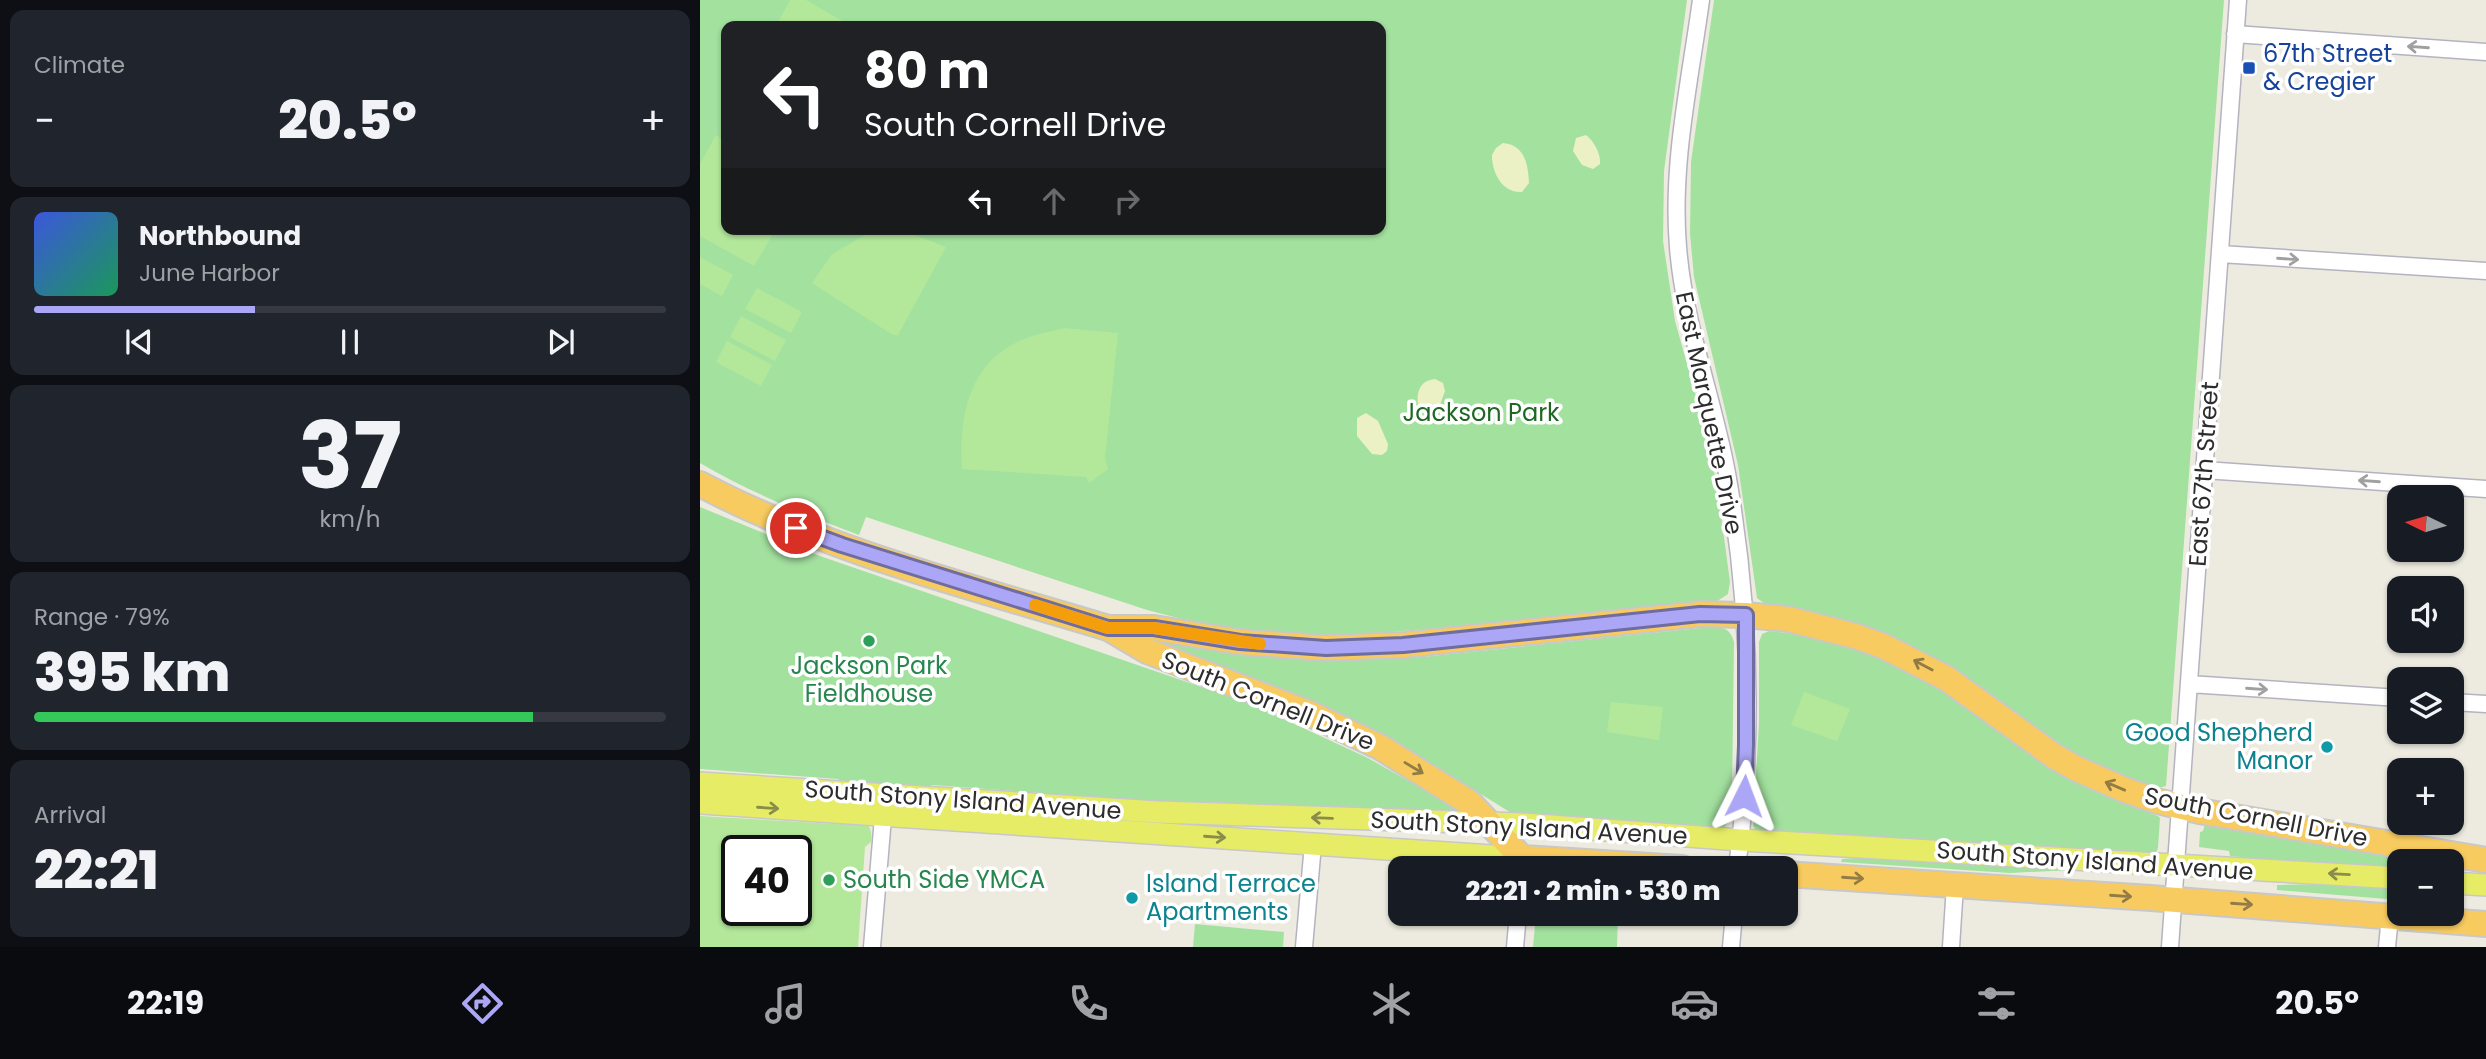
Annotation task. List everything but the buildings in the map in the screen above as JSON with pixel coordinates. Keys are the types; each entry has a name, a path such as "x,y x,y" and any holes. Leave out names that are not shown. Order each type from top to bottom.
{"highway":[{"name":"South Cornell Drive","path":"700,484 749,510 842,545 1108,628 1147,651 1311,714 1380,747 1470,803 1515,856"},
{"name":"South Cornell Drive","path":"1108,628 1154,628 1240,642 1326,648 1403,645 1700,614 1788,619 1856,636 1883,646 1946,678 2074,768 2125,790 2180,806 2486,860"},
{"name":"South Stony Island Avenue","path":"1798,875 2387,916"},
{"name":"South Stony Island Avenue","path":"2464,922 2486,924"}],"main road":[{"name":"South Stony Island Avenue","path":"700,783 884,805 1444,856"},
{"name":"South Stony Island Avenue","path":"700,803 884,805 1523,824 1741,840 2387,877"},
{"path":"2464,884 2486,885"}],"street":[{"name":"East Marquette Drive","path":"1701,0 1675,211 1688,316 1727,474 1746,615 1746,745 1739,856"},
{"name":"East 67th Street","path":"2170,947 2238,0"},
{"path":"2235,34 2486,52"},
{"path":"2220,254 2486,271"},
{"path":"2204,470 2486,489"},
{"path":"2189,684 2387,697"},
{"path":"2464,703 2486,704"},
{"path":"872,947 884,805"},
{"path":"1521,856 1523,824"},
{"path":"1304,947 1312,844"},
{"path":"1951,947 1955,885"},
{"path":"1515,947 1517,926"},
{"path":"1731,947 1733,926"},
{"path":"2387,947 2389,926"}],"green space":[{"name":"Jackson Park","path":"700,0 1687,0 1664,171 1663,241 1675,321 1701,414 1717,485 1730,582 1728,594 1716,602 1359,635 1249,630 1147,610 866,517 859,535 798,511 700,463"},
{"path":"790,0 806,0 842,21 779,21"},
{"path":"1714,0 2224,0 2166,786 2139,784 2075,754 1968,678 1920,650 1845,622 1765,604 1757,598 1738,465 1694,277 1690,234 1691,162"},
{"path":"716,135 721,138 721,235 772,235 754,266 700,236 700,164"},
{"path":"865,235 915,235 946,247 898,335 893,335 812,283 832,254"},
{"path":"700,257 733,275 722,296 700,284"},
{"path":"757,288 802,312 791,333 745,309"},
{"path":"741,316 786,340 775,361 730,337"},
{"path":"1064,328 1118,333 1105,458 1108,469 1089,483 1086,477 962,469 965,413 977,380 987,365 1017,342"},
{"path":"727,341 772,365 761,386 716,362"},
{"path":"700,507 817,555 1251,704 1368,758 1460,810 1054,800 1042,793 932,785 925,791 844,785 838,779 700,769"},
{"path":"1710,627 1725,629 1734,642 1732,795 1730,820 1723,829 1513,814 1387,740 1151,641 1152,638 1224,652 1287,659 1336,661 1412,658"},
{"path":"1769,631 1817,639 1865,652 1931,684 2065,777 2158,816 2158,848 2155,855 1757,831 1753,826 1759,723 1759,642 1762,634"},
{"path":"1804,692 1850,709 1837,741 1791,725"},
{"path":"1611,702 1663,707 1659,740 1607,732"},
{"name":"South Side YMCA","path":"700,816 835,824 841,820 868,825 871,842 865,847 858,947 700,947"},
{"path":"2205,824 2387,855 2387,870 2230,856 2229,851 2199,847 2200,832"},
{"path":"1897,856 2073,867 2072,870 2010,873 1841,862 1842,859"},
{"path":"2347,884 2387,887 2387,899 2277,890 2277,885"},
{"path":"1195,924 1284,932 1283,947 1193,947"},
{"path":"1535,926 1618,926 1617,947 1533,947"}],"sand":[{"path":"1586,135 1599,156 1600,164 1593,169 1582,165 1573,151 1576,138"},
{"path":"1503,143 1516,147 1524,157 1529,183 1522,192 1509,189 1496,175 1492,155"},
{"path":"1435,379 1443,383 1445,391 1437,413 1427,415 1418,405 1418,395 1423,384"},
{"path":"1366,413 1378,421 1388,444 1387,451 1382,455 1372,454 1357,436 1357,418"}],"slow traffic":[{"path":"1035,605 1108,628 1154,628 1260,644"}],"place":[{"name":"67th Street & Cregier","path":"2249,68"},
{"name":"Jackson Park Fieldhouse","path":"869,641"},
{"name":"Good Shepherd Manor","path":"2327,747"},
{"name":"South Side YMCA","path":"829,880"},
{"name":"Island Terrace Apartments","path":"1132,898"}],"route":[{"path":"796,528 842,545 1108,628 1154,628 1268,645 1326,648 1403,645 1700,614 1746,615 1744,796"}]}
